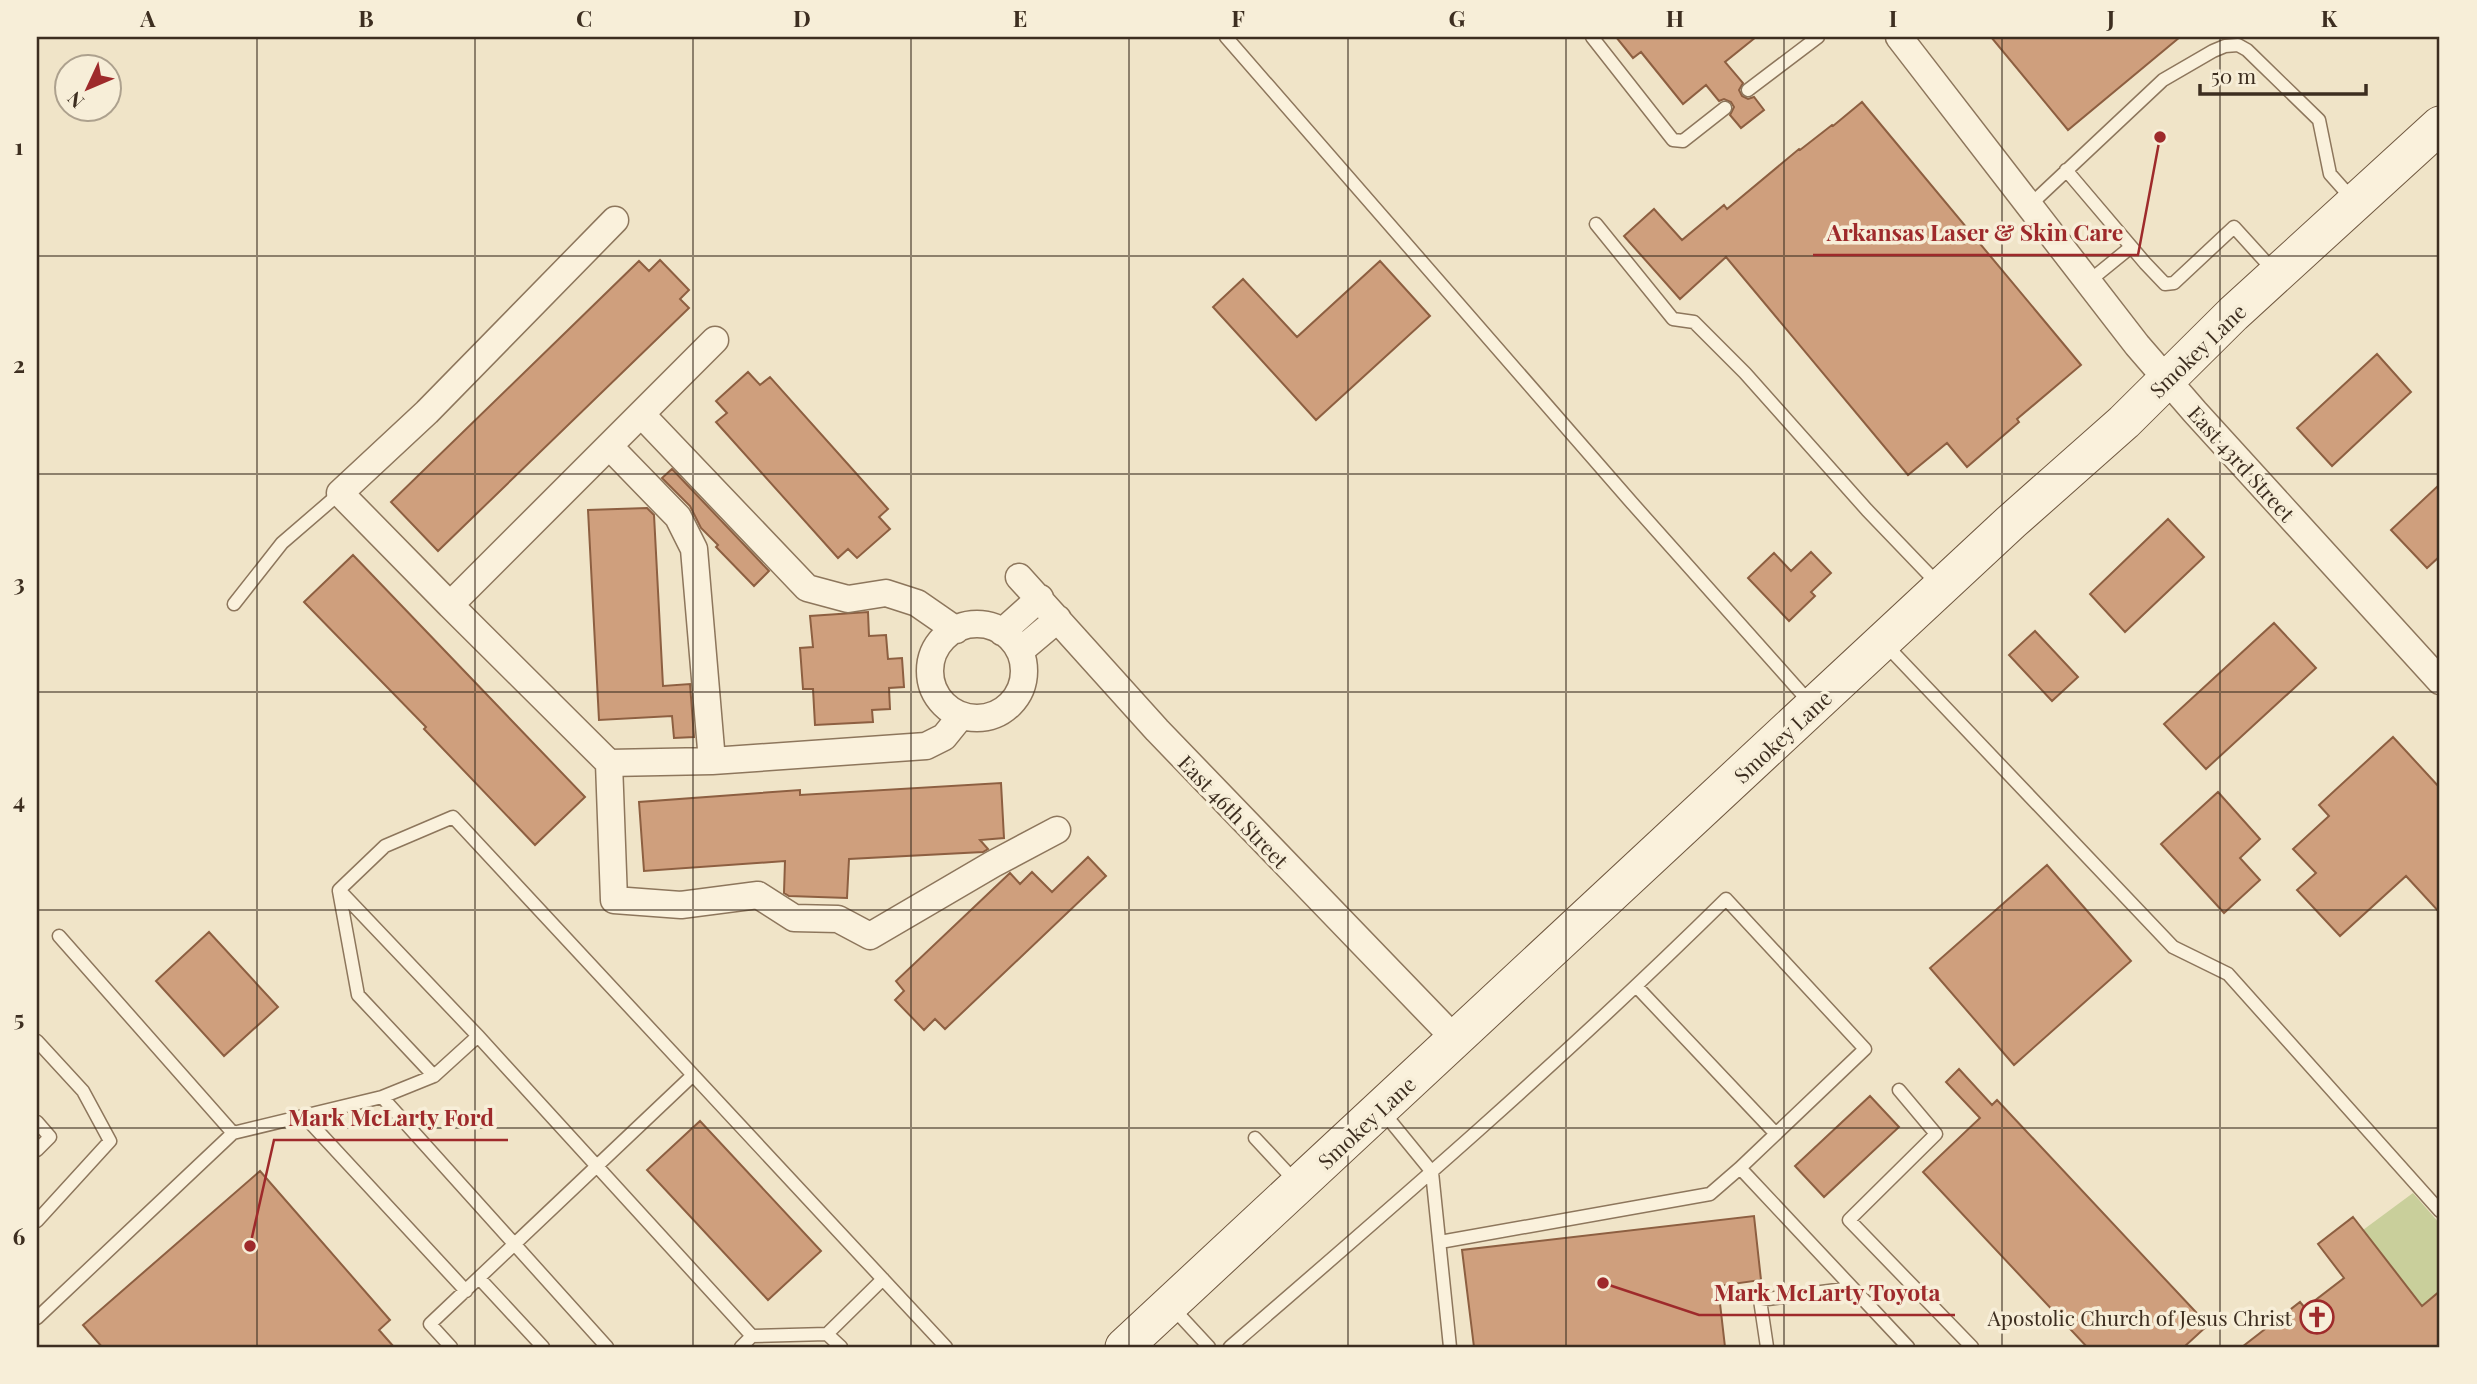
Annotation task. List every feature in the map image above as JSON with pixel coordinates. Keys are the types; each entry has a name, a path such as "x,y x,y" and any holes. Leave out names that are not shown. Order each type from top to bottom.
{"street":[{"name":"East 43rd Street","path":"1899,37 2167,380 2440,681"},
{"name":"Smokey Lane","path":"1124,1347 1882,642 2124,422 2276,274 2440,125"},
{"path":"615,220 427,412 340,494 608,763 614,900 681,905 758,895 794,918 838,919 870,936 1057,830"},
{"path":"450,605 715,340"},
{"path":"641,414 807,588 848,599 886,593 917,603 956,630"},
{"path":"609,446 678,517 694,549 712,761"},
{"name":"East 46th Street","path":"1019,577 1157,730 1455,1040"},
{"path":"1002,632 1040,598"},
{"path":"1020,651 1058,619"},
{"path":"977,624 1002,632 1020,651 1024,666 1023,682 1017,697 1006,709 993,716 961,716 948,708 938,697 932,683 930,668 934,653 942,640 956,630 977,624"},
{"path":"608,763 712,761 926,746 944,737 961,716"}],"lane":[{"path":"1226,37 1813,707"},
{"path":"1592,37 1674,140 1682,141 1725,108"},
{"path":"1748,90 1818,37"},
{"path":"2029,205 2163,80 2213,51 2238,45 2247,50 2319,120 2330,174 2355,201"},
{"path":"2066,170 2162,282 2169,285 2234,227 2276,274"},
{"path":"1596,224 1673,319 1694,322 1745,373 1867,510 1941,588"},
{"path":"2088,282 2131,247"},
{"path":"234,604 282,543 340,494"},
{"path":"1882,642 2173,947 2228,974 2440,1211"},
{"path":"339,890 385,846 453,817 946,1347"},
{"path":"339,890 478,1036 752,1336"},
{"path":"339,890 358,995 434,1076"},
{"path":"1230,1347 1433,1172 1636,986 1726,899 1865,1049 1741,1168 1710,1194 1440,1242"},
{"path":"59,936 233,1133"},
{"path":"1636,986 1776,1134"},
{"path":"37,1318 233,1133 382,1097 434,1076 478,1036"},
{"path":"37,1041 83,1091 110,1141 37,1221"},
{"path":"451,1347 430,1324 693,1075"},
{"path":"1899,1090 1936,1133 1849,1220 1972,1347"},
{"path":"382,1097 607,1347"},
{"path":"1380,1109 1433,1172 1450,1347"},
{"path":"304,1115 466,1291"},
{"path":"37,1122 50,1137 37,1150"},
{"path":"1255,1138 1298,1185"},
{"path":"1741,1168 1908,1347"},
{"path":"479,1278 543,1347"},
{"path":"741,1347 752,1336 827,1334 883,1279"},
{"path":"1767,1347 1760,1300 1852,1287"},
{"path":"1170,1304 1209,1347"},
{"path":"827,1334 841,1347"}],"green space":[{"path":"2413,1193 2440,1224 2440,1291 2422,1306 2363,1230"}],"building":[{"path":"1616,37 1756,37 1725,62 1743,83 1739,90 1742,96 1748,99 1754,97 1764,110 1741,128 1730,115 1734,107 1731,102 1724,99 1719,101 1706,85 1683,104 1641,52 1633,58"},
{"path":"1991,37 2180,37 2068,130"},
{"path":"1862,102 2081,365 2017,419 2019,422 1967,467 1947,443 1908,475 1726,257 1680,299 1624,236 1654,209 1682,240 1724,205 1727,209 1799,149"},
{"path":"660,260 689,290 680,299 689,308 438,551 391,502 639,261 649,271"},
{"path":"1380,261 1430,316 1316,420 1213,307 1243,279 1297,337"},
{"path":"2377,354 2411,392 2332,466 2297,428"},
{"path":"748,372 760,385 770,377 888,509 879,517 890,529 857,558 848,549 838,558 716,422 727,413 716,401"},
{"path":"672,469 769,571 754,586 716,547 718,545 701,528 690,506 662,478"},
{"path":"2440,484 2440,556 2427,568 2391,530"},
{"path":"647,508 654,515 663,686 690,684 694,737 674,738 672,716 599,720 588,510"},
{"path":"2168,519 2204,557 2125,632 2090,594"},
{"path":"1811,552 1831,573 1811,592 1815,596 1789,621 1748,578 1774,553 1791,571"},
{"path":"353,555 585,797 535,845 424,729 426,727 304,602"},
{"path":"868,612 869,636 886,635 888,659 902,658 904,687 889,688 890,709 872,710 873,722 815,725 813,689 803,689 800,648 813,647 810,616"},
{"path":"2274,623 2316,668 2206,769 2164,724"},
{"path":"2035,631 2078,677 2052,701 2009,655"},
{"path":"2393,737 2440,788 2440,913 2406,876 2340,936 2297,890 2316,873 2293,849 2329,816 2319,805"},
{"path":"1001,783 1004,838 980,840 988,849 983,852 849,859 847,898 789,896 784,893 785,861 644,871 639,802 800,790 800,795"},
{"path":"2218,792 2260,839 2240,858 2260,880 2224,913 2161,844"},
{"path":"1088,857 1106,876 945,1029 935,1019 924,1030 895,1000 904,991 896,981 1010,873 1020,884 1032,872 1052,892"},
{"path":"2047,865 2131,961 2014,1065 1930,968"},
{"path":"209,932 278,1007 224,1056 156,981"},
{"path":"1959,1069 1992,1105 1997,1100 2208,1325 2184,1347 2087,1347 1923,1172 1980,1118 1946,1082"},
{"path":"1870,1096 1899,1127 1824,1197 1795,1166"},
{"path":"700,1121 821,1251 768,1300 647,1170"},
{"path":"260,1171 390,1320 379,1330 394,1347 102,1347 83,1325"},
{"path":"1754,1216 1761,1280 1718,1286 1725,1347 1474,1347 1462,1250"},
{"path":"2353,1217 2422,1306 2440,1291 2440,1347 2242,1347 2300,1302 2305,1308 2344,1278 2318,1244"}],"place":[{"name":"Arkansas Laser & Skin Care","path":"2160,137"},
{"name":"Mark McLarty Ford","path":"250,1246"},
{"name":"Mark McLarty Toyota","path":"1603,1283"},
{"name":"Apostolic Church of Jesus Christ","path":"2317,1317"}]}
